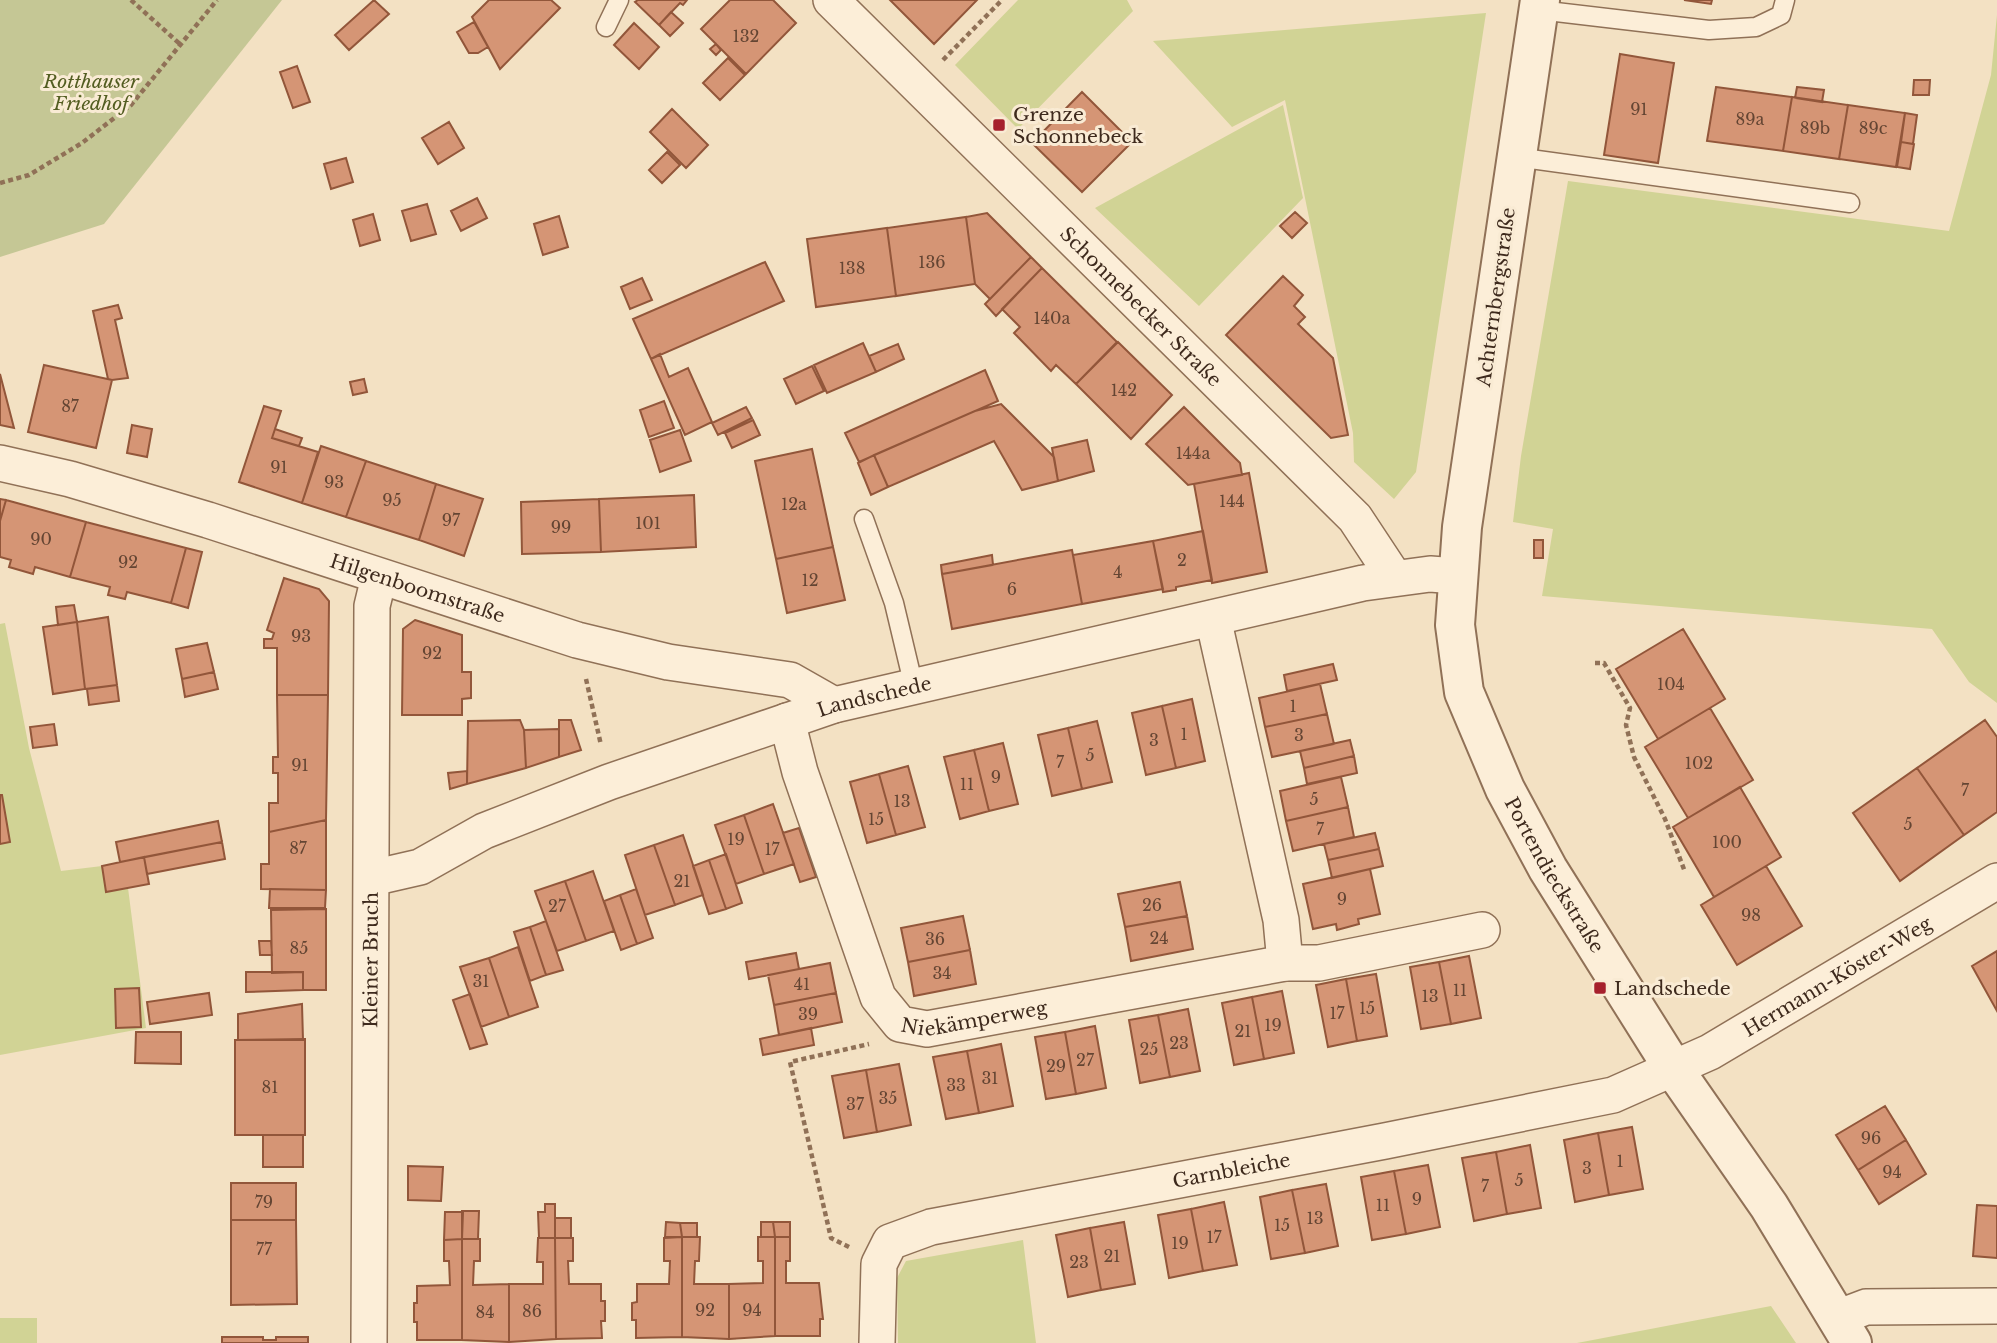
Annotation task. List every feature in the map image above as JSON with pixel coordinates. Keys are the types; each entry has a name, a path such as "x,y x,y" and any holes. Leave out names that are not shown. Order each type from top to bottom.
{"street":[{"name":"Schonnebecker Straße","path":"831,0 1355,518 1395,578"},
{"name":"Achternbergstraße","path":"1456,585 1539,5"},
{"name":"Hilgenboomstraße","path":"0,463 70,479 208,520 577,640 668,662 790,680 834,705"},
{"path":"1395,578 1430,574 1456,585"},
{"name":"Kleiner Bruch","path":"369,1343 372,606 379,576"},
{"name":"Landschede","path":"372,878 420,867 484,831 609,782 834,705 1363,583 1395,578"},
{"name":"Portendieckstraße","path":"1456,585 1455,625 1464,692 1505,789 1548,869 1673,1068 1769,1206 1844,1330"},
{"path":"1213,618 1281,920 1284,963"},
{"name":"Niekämperweg","path":"787,721 800,772 878,997 900,1024 927,1030 1284,963 1319,963 1482,930"},
{"name":"Hermann-Köster-Weg","path":"1673,1068 1710,1052 1997,881"},
{"name":"Garnbleiche","path":"879,1264 890,1242 931,1227 1613,1095 1673,1068"},
{"path":"877,1343 879,1264"},
{"path":"1844,1330 1866,1307 1997,1306"}],"lane":[{"path":"606,27 619,0"},
{"path":"1539,5 1709,30 1756,27 1781,15 1785,0"},
{"path":"1517,157 1850,203"},
{"path":"864,519 894,603 914,687"}],"path":[{"path":"131,0 181,45"},
{"path":"0,183 29,175 82,143 131,105 217,0"},
{"path":"918,86 1002,0"},
{"path":"577,640 609,782"},
{"path":"1595,663 1604,663 1630,708 1626,725 1634,757 1665,819 1685,872"},
{"path":"879,1264 831,1238 790,1062 886,1041 900,1024"}],"green space":[{"name":"Rotthauser Friedhof","path":"0,0 282,0 104,224 0,257"},
{"path":"1018,0 1127,0 1133,11 1018,129 955,65"},
{"path":"1486,13 1416,472 1394,499 1354,462 1353,433 1285,100 1232,127 1153,41"},
{"path":"1997,15 1997,703 1969,682 1932,629 1542,596 1553,529 1513,522 1521,456 1568,181 1949,231 1991,75"},
{"path":"1283,105 1303,198 1199,306 1095,208"},
{"path":"5,623 29,748 61,871 102,866 106,892 128,888 146,1028 0,1055 0,624"},
{"path":"1023,1240 1036,1343 898,1343 897,1278 906,1261"},
{"path":"1771,1306 1796,1343 1577,1343"},
{"path":"0,1318 37,1318 37,1343 0,1343"}],"building":[{"path":"374,0 389,14 349,50 335,35"},
{"path":"489,0 551,0 560,8 500,69 472,17"},
{"path":"687,0 683,5 680,3 659,25 635,2"},
{"path":"730,0 773,0 796,23 746,74 701,29"},
{"path":"890,0 977,0 934,44"},
{"path":"1684,0 1712,0 1711,4"},
{"path":"671,12 683,23 670,36 659,25"},
{"path":"474,22 488,47 478,53 469,53 457,32"},
{"path":"634,23 659,47 639,69 614,45"},
{"path":"716,44 721,50 716,55 710,49"},
{"path":"1620,54 1674,63 1658,163 1604,155"},
{"path":"728,58 745,75 720,100 703,83"},
{"path":"297,66 310,102 293,108 280,72"},
{"path":"1914,80 1930,80 1929,95 1913,95"},
{"path":"1716,87 1792,97 1783,151 1707,141"},
{"path":"1797,87 1824,90 1822,102 1795,98"},
{"path":"1082,92 1132,142 1082,192 1032,143"},
{"path":"1792,97 1848,105 1839,159 1783,151"},
{"path":"1848,105 1905,113 1896,167 1839,159"},
{"path":"672,109 708,145 686,168 650,132"},
{"path":"1905,113 1917,115 1913,144 1901,142"},
{"path":"449,122 464,148 438,164 422,138"},
{"path":"1901,142 1914,144 1910,169 1897,167"},
{"path":"667,152 680,165 662,183 649,170"},
{"path":"346,158 353,182 331,189 324,164"},
{"path":"477,198 487,218 461,231 451,211"},
{"path":"427,204 436,234 411,241 402,211"},
{"path":"1295,212 1307,223 1292,238 1280,226"},
{"path":"987,213 1031,257 990,299 975,284 966,217"},
{"path":"373,214 380,240 360,246 353,220"},
{"path":"559,216 568,247 543,255 534,224"},
{"path":"966,217 975,284 896,296 887,228"},
{"path":"887,228 896,296 816,307 807,239"},
{"path":"1031,257 1042,268 996,316 985,304"},
{"path":"765,262 784,301 651,359 633,319"},
{"path":"1042,268 1117,342 1076,384 1056,365 1051,371 1014,333 1020,327 1002,309"},
{"path":"1283,276 1303,295 1294,306 1305,317 1298,324 1333,358 1348,435 1331,438 1226,335"},
{"path":"642,278 652,300 630,309 621,287"},
{"path":"118,305 122,318 115,320 128,378 112,380 108,379 93,311"},
{"path":"1118,342 1172,395 1131,439 1076,384"},
{"path":"863,343 876,372 827,393 814,365"},
{"path":"898,344 904,359 876,372 869,356"},
{"path":"660,354 669,377 688,368 712,422 685,435 651,359"},
{"path":"44,365 112,380 96,448 28,432"},
{"path":"812,366 824,391 796,404 784,379"},
{"path":"985,370 998,401 859,462 845,433"},
{"path":"0,374 14,428 0,425"},
{"path":"364,379 367,392 353,395 350,382"},
{"path":"664,401 674,428 649,437 640,410"},
{"path":"1001,404 1054,457 1058,481 1022,490 994,441 888,487 874,455 975,411"},
{"path":"264,406 281,411 272,438 318,452 302,503 239,482"},
{"path":"746,407 752,418 718,435 712,423"},
{"path":"1184,407 1240,463 1242,475 1188,485 1146,444"},
{"path":"753,420 760,435 732,448 725,433"},
{"path":"132,425 152,429 147,457 127,453"},
{"path":"275,429 302,438 299,446 272,438"},
{"path":"680,430 691,461 660,472 650,440"},
{"path":"1087,440 1094,471 1058,481 1052,448"},
{"path":"321,446 366,461 346,517 302,503"},
{"path":"812,449 833,547 776,559 755,461"},
{"path":"874,455 888,487 871,495 858,463"},
{"path":"366,461 436,484 419,540 346,517"},
{"path":"1249,473 1267,572 1212,583 1194,484"},
{"path":"436,484 483,499 464,556 419,540"},
{"path":"694,495 696,547 601,552 599,499"},
{"path":"0,499 6,500 0,521"},
{"path":"599,499 601,552 522,554 521,502"},
{"path":"6,500 86,522 70,577 35,567 33,574 9,567 11,560 0,557 0,521"},
{"path":"86,522 186,548 171,603 127,592 125,599 108,595 110,587 70,577"},
{"path":"1203,531 1212,580 1163,592 1153,541"},
{"path":"1534,540 1543,540 1543,558 1534,558"},
{"path":"1153,541 1163,589 1082,604 1073,555"},
{"path":"833,547 845,600 787,613 776,559"},
{"path":"186,548 202,552 188,608 171,603"},
{"path":"1072,550 1082,604 952,629 942,574"},
{"path":"992,555 993,565 942,574 941,565"},
{"path":"284,578 319,589 329,601 328,695 277,695 277,648 264,648 264,639 272,639 274,633 267,630"},
{"path":"74,605 77,622 58,625 56,607"},
{"path":"108,617 117,685 85,689 77,622"},
{"path":"415,620 462,635 462,672 471,672 471,698 462,699 462,715 402,715 403,629"},
{"path":"77,622 85,689 53,694 43,627"},
{"path":"1683,629 1725,699 1658,739 1616,669"},
{"path":"207,643 214,672 182,679 176,649"},
{"path":"1333,664 1337,680 1287,691 1284,675"},
{"path":"214,672 218,689 185,697 182,679"},
{"path":"1320,684 1327,714 1265,727 1259,698"},
{"path":"117,685 119,701 89,705 87,689"},
{"path":"277,695 328,695 326,820 269,832 269,803 278,803 278,773 273,773 273,757 278,757"},
{"path":"1192,699 1205,761 1176,768 1162,706"},
{"path":"1162,706 1176,768 1146,775 1132,713"},
{"path":"1710,708 1753,780 1688,818 1645,747"},
{"path":"1327,714 1334,744 1272,757 1265,727"},
{"path":"520,720 524,730 526,768 467,784 468,721"},
{"path":"559,720 571,720 581,750 559,757"},
{"path":"1985,720 1997,737 1997,812 1964,835 1917,768"},
{"path":"1097,721 1112,782 1082,789 1068,728"},
{"path":"54,724 57,745 33,748 30,727"},
{"path":"1068,728 1082,789 1052,796 1038,735"},
{"path":"559,729 559,757 526,768 524,730"},
{"path":"1350,740 1354,756 1304,768 1300,751"},
{"path":"1003,743 1018,804 989,811 974,750"},
{"path":"974,750 989,811 960,819 944,757"},
{"path":"1354,756 1357,773 1307,784 1304,768"},
{"path":"908,766 925,827 896,835 879,774"},
{"path":"1917,768 1964,835 1900,881 1853,813"},
{"path":"467,771 467,784 450,789 448,773"},
{"path":"879,774 896,835 867,843 850,782"},
{"path":"1341,777 1348,807 1286,821 1280,791"},
{"path":"1740,787 1781,857 1714,897 1673,827"},
{"path":"0,795 10,842 0,844"},
{"path":"773,804 794,864 764,874 744,815"},
{"path":"1348,807 1354,837 1293,851 1286,821"},
{"path":"744,815 764,874 736,884 715,825"},
{"path":"326,820 326,890 261,889 261,864 269,864 269,832"},
{"path":"218,821 222,842 120,862 116,842"},
{"path":"799,828 816,877 800,882 783,833"},
{"path":"1375,833 1379,849 1328,860 1324,844"},
{"path":"683,835 703,895 675,905 654,845"},
{"path":"222,842 225,859 147,874 144,857"},
{"path":"654,845 675,905 645,915 625,855"},
{"path":"1379,849 1383,866 1332,878 1328,860"},
{"path":"726,854 742,903 726,909 709,860"},
{"path":"144,857 149,884 106,892 102,866"},
{"path":"709,860 726,909 709,914 693,866"},
{"path":"1766,866 1802,926 1737,965 1701,905"},
{"path":"1370,869 1380,914 1358,919 1359,924 1337,930 1336,924 1313,929 1303,884"},
{"path":"593,871 614,931 586,941 565,881"},
{"path":"565,881 586,941 557,951 535,891"},
{"path":"1180,882 1187,916 1125,927 1118,894"},
{"path":"270,889 326,890 325,908 269,908"},
{"path":"636,889 653,938 637,944 620,895"},
{"path":"620,895 637,944 621,950 604,901"},
{"path":"326,909 326,990 303,990 303,972 272,973 271,910"},
{"path":"963,916 970,950 908,962 901,928"},
{"path":"1187,916 1193,949 1131,961 1125,927"},
{"path":"546,921 563,970 546,975 530,927"},
{"path":"530,927 546,975 530,981 514,932"},
{"path":"259,941 271,941 272,955 260,955"},
{"path":"518,947 538,1007 509,1017 489,958"},
{"path":"970,950 976,984 914,996 908,962"},
{"path":"1997,951 1997,1011 1972,966"},
{"path":"796,953 799,969 749,979 746,962"},
{"path":"1469,956 1481,1018 1451,1024 1439,962"},
{"path":"489,958 509,1017 481,1027 460,967"},
{"path":"1439,962 1451,1024 1421,1029 1410,967"},
{"path":"830,963 836,993 774,1005 768,975"},
{"path":"246,972 303,972 303,990 246,992"},
{"path":"1376,974 1387,1036 1357,1041 1346,979"},
{"path":"1346,979 1357,1041 1328,1047 1316,985"},
{"path":"139,988 141,1027 116,1028 115,989"},
{"path":"1282,991 1294,1053 1264,1059 1252,997"},
{"path":"209,993 212,1015 150,1024 147,1002"},
{"path":"836,993 842,1022 779,1035 774,1005"},
{"path":"470,994 487,1044 470,1049 453,1000"},
{"path":"1252,997 1264,1059 1234,1065 1222,1003"},
{"path":"302,1004 303,1040 238,1040 238,1014"},
{"path":"1188,1009 1200,1071 1170,1077 1158,1015"},
{"path":"1158,1015 1170,1077 1140,1083 1129,1020"},
{"path":"1095,1026 1106,1088 1076,1094 1065,1032"},
{"path":"811,1028 814,1045 763,1055 760,1039"},
{"path":"136,1032 181,1032 181,1064 135,1063"},
{"path":"1065,1032 1076,1094 1046,1099 1035,1037"},
{"path":"305,1039 305,1135 235,1135 235,1040"},
{"path":"1001,1044 1013,1106 979,1113 967,1051"},
{"path":"967,1051 979,1113 946,1119 933,1057"},
{"path":"899,1064 911,1125 877,1132 866,1070"},
{"path":"866,1070 877,1132 844,1138 832,1076"},
{"path":"1885,1106 1906,1140 1858,1170 1836,1135"},
{"path":"1632,1127 1643,1189 1609,1195 1598,1133"},
{"path":"1598,1133 1609,1195 1575,1202 1564,1140"},
{"path":"263,1135 303,1135 303,1167 263,1167"},
{"path":"1906,1140 1926,1174 1879,1204 1858,1170"},
{"path":"1530,1145 1541,1208 1507,1214 1496,1152"},
{"path":"1496,1152 1507,1214 1474,1221 1462,1158"},
{"path":"1428,1165 1440,1227 1406,1234 1394,1171"},
{"path":"408,1166 443,1167 441,1201 408,1200"},
{"path":"1394,1171 1406,1234 1372,1240 1361,1177"},
{"path":"231,1183 296,1183 296,1220 231,1220"},
{"path":"1326,1184 1338,1246 1305,1253 1292,1190"},
{"path":"1292,1190 1305,1253 1271,1259 1260,1197"},
{"path":"1224,1202 1237,1265 1203,1271 1191,1209"},
{"path":"545,1204 555,1204 555,1238 539,1238 538,1212 545,1212"},
{"path":"1977,1205 1997,1206 1997,1258 1973,1256"},
{"path":"1191,1209 1203,1271 1169,1278 1158,1215"},
{"path":"462,1211 479,1211 478,1239 462,1239"},
{"path":"445,1212 463,1212 462,1239 444,1240"},
{"path":"555,1218 571,1218 571,1238 555,1238"},
{"path":"231,1220 296,1220 297,1304 231,1305"},
{"path":"666,1222 680,1223 682,1237 665,1237"},
{"path":"761,1222 773,1222 775,1237 761,1237"},
{"path":"773,1222 790,1222 790,1237 775,1237"},
{"path":"1124,1222 1135,1284 1101,1290 1090,1228"},
{"path":"680,1223 697,1223 697,1237 682,1237"},
{"path":"1090,1228 1101,1290 1068,1297 1056,1235"},
{"path":"682,1237 700,1237 694,1284 729,1284 729,1339 682,1337"},
{"path":"682,1237 682,1337 636,1338 632,1303 637,1302 637,1284 669,1284 670,1261 664,1261 664,1238"},
{"path":"758,1237 775,1237 775,1336 729,1339 729,1284 763,1283 763,1261 758,1261"},
{"path":"775,1237 790,1237 786,1283 819,1283 823,1319 820,1319 820,1336 775,1336"},
{"path":"538,1238 555,1238 556,1339 509,1342 509,1284 543,1284 543,1262 537,1262"},
{"path":"555,1238 573,1238 573,1261 568,1261 569,1284 601,1284 601,1301 605,1301 605,1321 601,1321 602,1338 556,1339"},
{"path":"462,1239 462,1340 417,1340 414,1303 417,1303 417,1286 450,1285 449,1261 444,1261 444,1240"},
{"path":"462,1239 480,1239 480,1261 474,1261 473,1285 509,1284 509,1342 462,1340"},
{"path":"222,1337 263,1337 263,1340 276,1340 276,1337 308,1337 308,1343 222,1343"}],"place":[{"name":"Grenze Schonnebeck","path":"999,125"},
{"name":"Landschede","path":"1600,988"}]}
